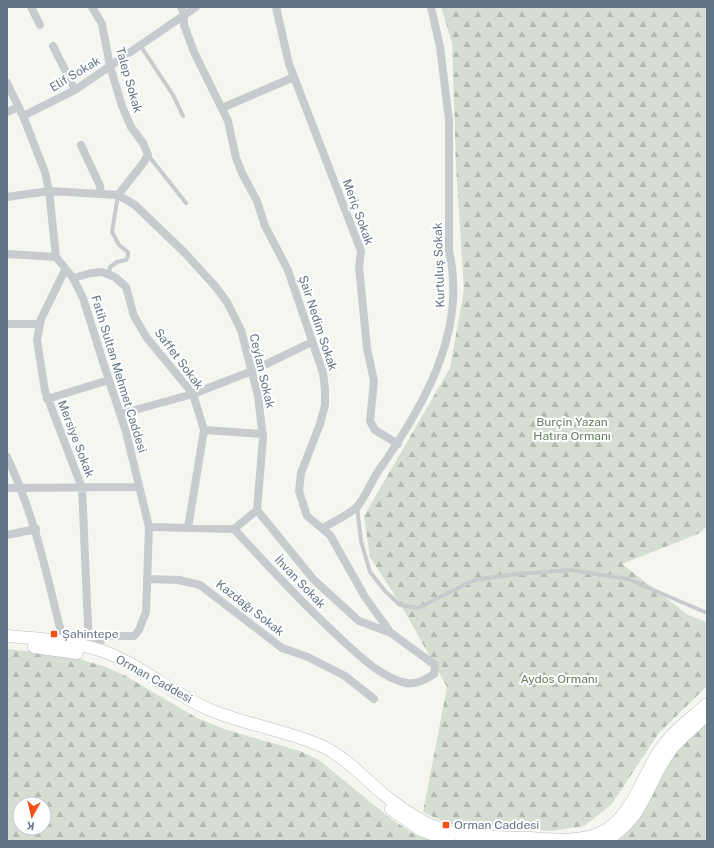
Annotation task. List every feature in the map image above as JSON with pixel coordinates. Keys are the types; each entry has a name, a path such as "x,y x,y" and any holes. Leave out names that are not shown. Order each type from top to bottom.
{"street":[{"path":"30,7 40,25"},
{"name":"Talep Sokak","path":"92,7 102,24 110,66 127,118 131,127 143,142 148,155"},
{"name":"Elif Sokak","path":"23,116 75,90 140,44 182,10 196,7"},
{"name":"Meriç Sokak","path":"276,7 276,14 294,77 361,251 359,267 367,348 374,381 374,394 370,415 371,425 375,430 398,444"},
{"name":"Kurtuluş Sokak","path":"323,528 357,507 369,486 398,444 412,421 442,358 453,316 455,298 453,268 449,251 449,120 440,47 431,7"},
{"name":"Şair Nedim Sokak","path":"182,10 184,25 194,52 228,121 236,158 257,201 265,226 288,270 323,373 325,405 320,424 303,466 299,491 307,516 316,525 323,528 330,535 364,597 391,634 435,665 434,674 425,680"},
{"path":"53,46 75,90"},
{"path":"222,108 294,77"},
{"name":"Fatih Sultan Mehmet Caddesi","path":"7,83 23,116 45,172 49,191 56,257 73,278 84,298 126,432 149,528 146,612 139,630 134,636 108,636 89,651"},
{"path":"7,112 19,108"},
{"path":"81,145 100,186 101,193"},
{"path":"118,195 148,155"},
{"name":"Ceylan Sokak","path":"8,198 49,191 118,195 135,205 195,264 215,286 226,302 241,330 258,396 262,434 257,510"},
{"path":"7,254 56,257"},
{"name":"Mersiye Sokak","path":"65,270 40,324 37,340 47,399 82,488 89,651"},
{"path":"73,278 91,272 109,274"},
{"name":"Saffet Sokak","path":"109,274 126,287 134,316 147,338 193,394 204,430 188,528"},
{"path":"7,324 40,324"},
{"path":"120,414 193,394 252,371 312,342"},
{"path":"47,399 109,380"},
{"path":"204,430 262,434"},
{"path":"7,457 22,488 36,529 60,632 60,645"},
{"path":"7,488 138,487"},
{"path":"149,528 234,529 257,510 314,580 359,621 391,634"},
{"path":"7,535 36,529"},
{"name":"İhvan Sokak","path":"234,529 299,601 370,665 407,684 425,680"},
{"name":"Kazdağı Sokak","path":"147,579 179,580 200,585 282,648 308,657 345,676 374,699"},
{"name":"Orman Caddesi","path":"7,636 108,653 142,670 205,708 231,718 316,744 327,749 342,758 403,809 428,824 446,832 474,837 558,840 591,836 606,830 618,821 629,806 663,745 707,704"},
{"name":"Orman Caddesi","path":"7,644 60,645"},
{"name":"Orman Caddesi","path":"89,651 129,670 201,714 239,728 319,753 346,770 406,821 420,830 449,841"},
{"path":"605,841 626,826 636,815 662,764 674,747 707,715"}],"lane":[{"path":"140,44 173,95 183,116"},
{"path":"148,155 186,203"},
{"path":"109,274 110,267 117,262 126,260 128,256 128,252 119,245 112,232 118,195"},
{"path":"357,507 361,541 370,572 385,591 400,605 418,608 474,580 516,574 571,570 628,579 707,613"}],"green space":[{"name":"Burçin Yazan Hatıra Ormanı","path":"441,7 707,7 707,527 698,534 622,564 688,615 707,622 707,686 659,733 611,805 584,826 551,831 448,824 423,812 447,687 401,605 370,557 364,516 450,368 464,290 456,166 452,43"},
{"path":"7,649 69,656 103,666 124,675 197,718 227,730 300,751 319,760 390,818 417,836 448,841 7,841"},
{"path":"707,719 707,841 598,841 624,823 666,755"}],"place":[{"name":"Şahintepe","path":"54,634"},
{"name":"Orman Caddesi","path":"446,825"}],"park label":[{"name":"Aydos Ormanı","path":"559,679"}]}
